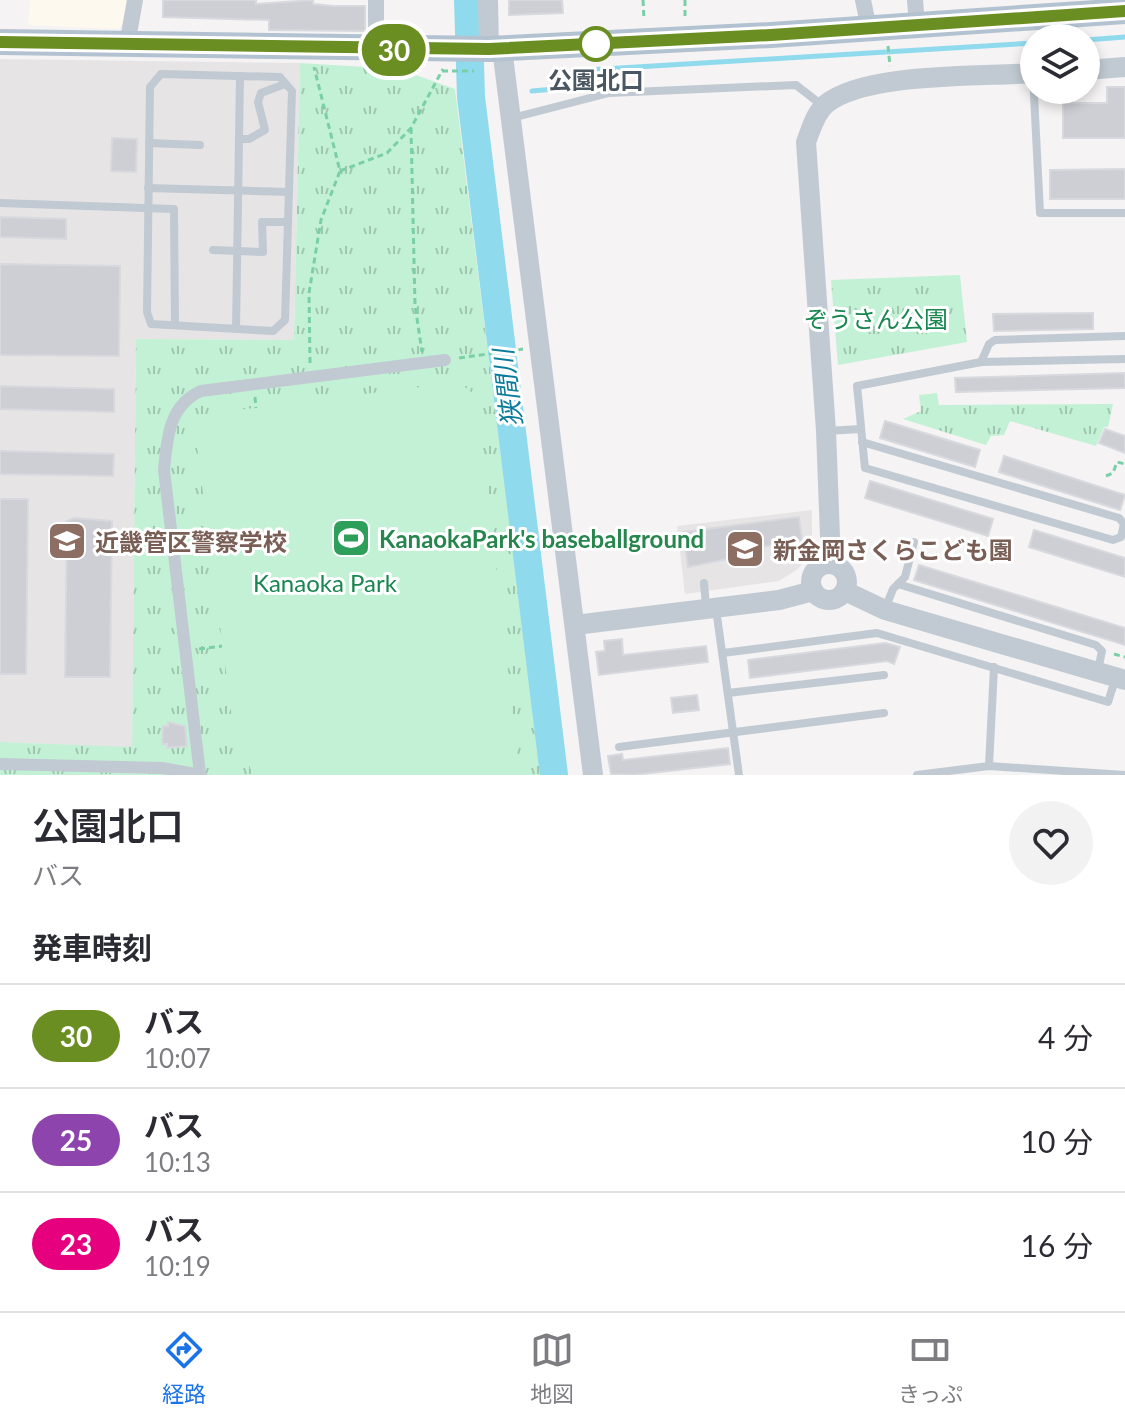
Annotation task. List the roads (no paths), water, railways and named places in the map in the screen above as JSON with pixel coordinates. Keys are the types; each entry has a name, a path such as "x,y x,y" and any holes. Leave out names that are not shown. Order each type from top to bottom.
{"main road":[{"path":"0,42 376,50 474,57 878,34 916,13 1125,11"}],"street":[{"path":"127,45 135,0"},
{"path":"376,0 376,50"},
{"path":"488,0 474,57 512,118 593,775"},
{"path":"863,0 878,34"},
{"path":"1100,69 1125,67"},
{"path":"831,563 826,431 806,142 823,106 870,83 1020,74"},
{"path":"0,764 162,768 201,775 164,470 167,433 179,406 201,391 445,360"},
{"path":"813,591 812,574 819,566 831,563"},
{"path":"831,563 846,574 845,591"},
{"path":"575,625 793,598 813,591 829,600 845,591"},
{"path":"845,591 885,610 1113,676"}],"lane":[{"path":"161,74 240,76 280,77 292,91 285,320 273,331 151,324 147,312 150,87 161,74"},
{"path":"236,329 240,76"},
{"path":"239,139 249,139 265,130 258,102 261,93 285,84"},
{"path":"512,118 609,93 796,85 823,106"},
{"path":"1035,104 1040,213 1125,213"},
{"path":"149,143 200,145"},
{"path":"148,188 289,192"},
{"path":"0,203 174,209 175,325"},
{"path":"213,250 263,252 262,222 288,222"},
{"path":"981,362 989,344 995,340 1125,336"},
{"path":"862,442 1119,518 1124,530 1121,537 1113,540 865,468 862,442 857,386 981,362 1125,359"},
{"path":"826,431 861,429"},
{"path":"885,610 905,577 914,542"},
{"path":"704,583 723,653 739,775"},
{"path":"723,653 877,633 1108,702 1113,676 1096,645 898,584"},
{"path":"989,766 989,666 993,641"},
{"path":"728,693 884,675"},
{"path":"619,747 884,713"},
{"path":"917,775 989,766 1125,775"}],"waterway":[{"name":"狭間川","path":"468,0 471,97 554,775"},
{"path":"1100,39 1125,37"},
{"path":"532,91 555,89 587,70 1020,44"}],"place":[{"name":"公園北口","path":"596,44"},
{"name":"KanaokaPark's baseballground","path":"351,538"},
{"name":"近畿管区警察学校","path":"67,541"},
{"name":"新金岡さくらこども園","path":"745,549"}],"park label":[{"name":"ぞうさん公園","path":"876,318"},
{"name":"Kanaoka Park","path":"325,582"}]}
